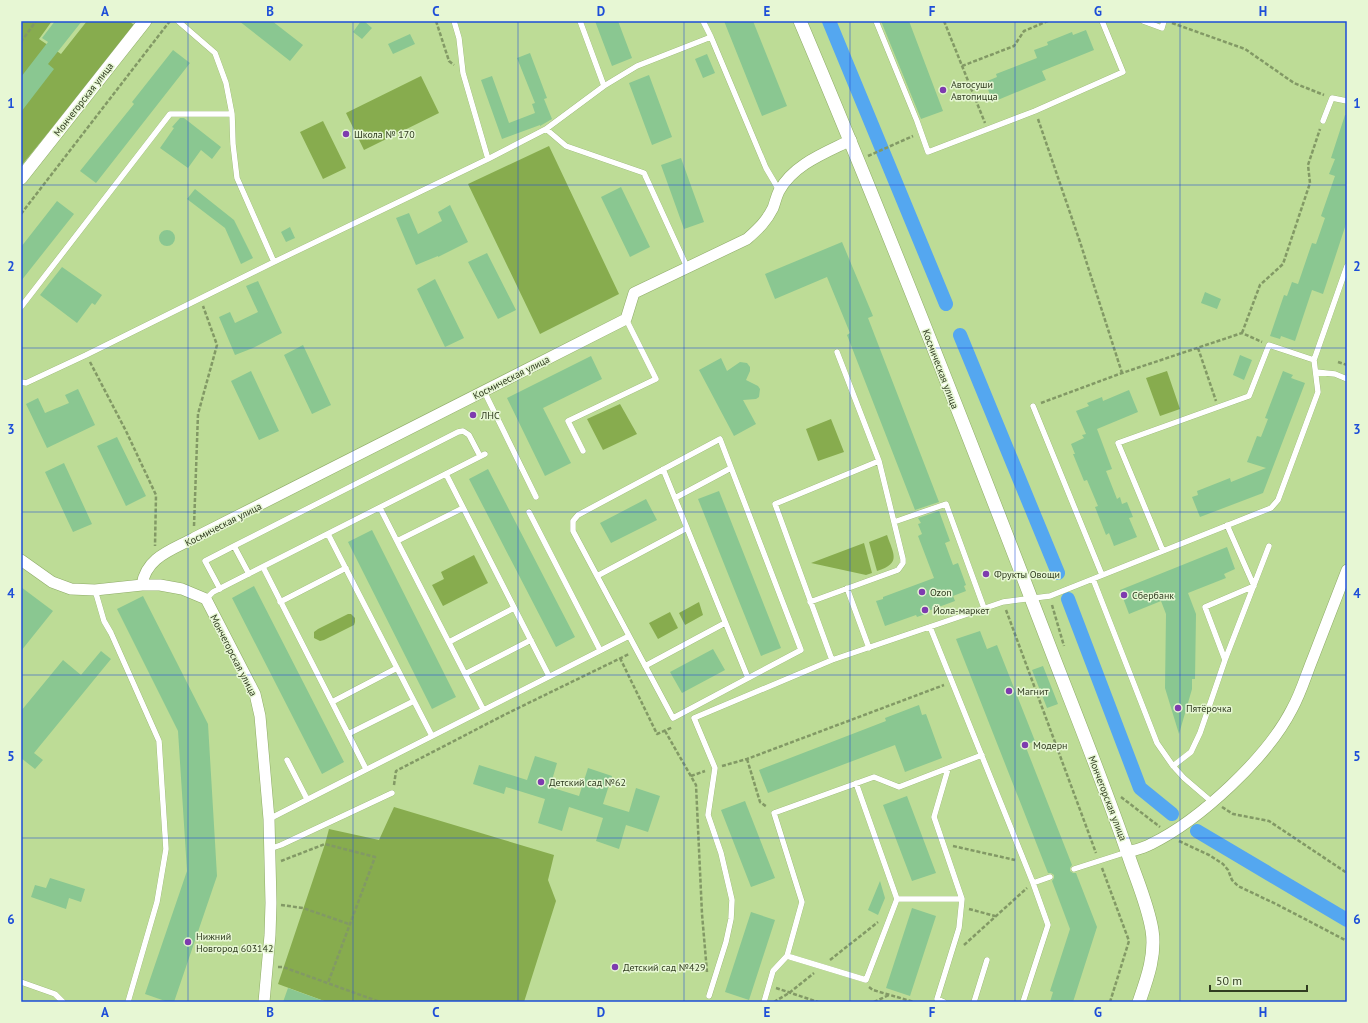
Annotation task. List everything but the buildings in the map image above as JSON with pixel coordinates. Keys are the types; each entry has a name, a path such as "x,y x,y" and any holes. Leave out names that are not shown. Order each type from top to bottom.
{"street":[{"name":"Мончегорская улица","path":"21,178 145,21"},
{"name":"Космическая улица","path":"800,21 851,140 1032,599"},
{"path":"626,319 634,293 747,239 762,226 773,208 780,191 793,173 811,159 851,140"},
{"name":"Космическая улица","path":"154,560 194,538 626,319"},
{"path":"21,560 52,582 71,589 95,590 142,585 160,585 192,592 206,599"},
{"path":"142,585 145,572 154,560"},
{"path":"1128,852 1150,845 1169,834 1212,802 1238,778 1271,742 1292,709 1303,686 1347,570"},
{"name":"Мончегорская улица","path":"206,599 255,694 260,716 269,818 271,903 268,966 264,1002"},
{"name":"Мончегорская улица","path":"1032,599 1128,852 1147,910 1154,942 1152,962 1139,1002"}],"lane":[{"path":"178,21 215,53 226,83 232,114 233,144 237,178 274,262"},
{"path":"454,21 459,38 463,73 488,159"},
{"path":"580,21 604,86"},
{"path":"703,21 712,37 766,168 780,191"},
{"path":"876,21 917,121 928,152 1035,111 1123,72 1102,21"},
{"path":"1143,21 1162,28 1165,21"},
{"path":"21,382 26,383 86,355 200,298 488,159 546,129 604,86 637,66 712,37"},
{"path":"1323,120 1332,98 1347,101"},
{"path":"21,307 170,114 232,114"},
{"path":"546,129 566,146 644,173 687,267"},
{"path":"709,996 726,942 731,919 732,900 721,853 708,815 715,768 694,718 832,660 1003,602 1050,596 1271,508 1278,500 1318,392 1314,360 1347,266"},
{"path":"583,451 568,421 656,379 626,319"},
{"path":"1163,551 1118,443 1249,396 1269,345 1314,360"},
{"path":"810,602 898,570 903,563 880,461 837,352"},
{"path":"1316,372 1335,374 1347,378"},
{"path":"484,391 536,497"},
{"path":"1033,406 1102,575"},
{"path":"206,599 213,592 220,589 380,508 482,455 469,435 463,431 458,432 234,546 205,561 220,589"},
{"path":"720,439 731,468 801,650 673,718 573,531 573,524 578,515 720,439"},
{"path":"832,660 774,504 880,461"},
{"path":"675,498 731,468"},
{"path":"663,469 748,678"},
{"path":"446,474 549,676"},
{"path":"894,522 946,504 984,608"},
{"path":"380,508 483,709"},
{"path":"397,541 463,508"},
{"path":"530,512 600,650"},
{"path":"1227,525 1254,586"},
{"path":"597,576 687,528"},
{"path":"328,534 432,736"},
{"path":"234,546 249,574"},
{"path":"1173,766 1191,752 1200,733 1225,660 1269,546"},
{"path":"263,567 366,769"},
{"path":"280,602 346,568"},
{"path":"1093,579 1157,743 1173,766 1184,778 1212,802"},
{"path":"1225,660 1205,606 1254,586"},
{"path":"847,588 869,648"},
{"path":"95,590 104,621 111,633 159,741 166,849 156,902 128,1002"},
{"path":"449,642 514,608"},
{"path":"645,666 725,623"},
{"path":"930,627 1034,883 1048,925 1023,1002"},
{"path":"269,818 629,636"},
{"path":"465,674 531,640"},
{"path":"332,702 398,668"},
{"path":"348,734 414,701"},
{"path":"764,1002 773,971 787,956 802,902 774,813 874,777 899,787 982,755"},
{"path":"287,760 307,799"},
{"path":"944,1002 937,999 959,928 962,899 934,817 948,769"},
{"path":"787,956 866,980 896,899 856,783"},
{"path":"269,849 281,845 392,793"},
{"path":"1074,869 1128,852"},
{"path":"1034,883 1050,877"},
{"path":"896,899 962,899"},
{"path":"974,1002 987,960"},
{"path":"21,982 55,994 63,1002"}],"path":[{"path":"21,42 36,21"},
{"path":"21,214 170,21"},
{"path":"436,21 449,60 463,73"},
{"path":"944,21 988,129"},
{"path":"962,66 1014,46 1024,31 1048,21"},
{"path":"1165,21 1245,49 1294,83 1332,98"},
{"path":"1035,111 1080,242 1122,373"},
{"path":"1242,333 1260,286 1283,264 1310,183 1308,165 1323,120"},
{"path":"871,155 921,133"},
{"path":"194,538 198,414 217,345 200,298"},
{"path":"1033,406 1122,373 1242,333 1269,345"},
{"path":"1198,348 1218,407"},
{"path":"86,355 126,431 156,496 154,560"},
{"path":"1338,362 1347,365"},
{"path":"1050,596 1066,652"},
{"path":"1003,602 1129,941 1110,1002"},
{"path":"392,793 396,771 506,714 620,658 657,734 694,718"},
{"path":"691,776 747,759 952,682"},
{"path":"665,730 696,785 702,914 707,974"},
{"path":"747,759 760,802 774,813"},
{"path":"1116,794 1181,843 1209,855 1223,864 1228,870 1232,880 1238,886 1347,941"},
{"path":"1212,802 1233,814 1269,821 1347,873"},
{"path":"943,843 1025,862"},
{"path":"270,865 325,844 375,857 328,983"},
{"path":"950,957 1034,883"},
{"path":"271,903 303,908 349,924"},
{"path":"961,907 996,916"},
{"path":"774,1002 789,992 892,910"},
{"path":"268,966 283,967 380,1002"},
{"path":"866,980 873,990 914,1002"},
{"path":"769,986 818,1002"},
{"path":"874,1002 890,995"}],"green space":[{"path":"21,21 52,21 39,39 61,54 87,21 129,21 135,26 21,166"},
{"path":"421,76 439,113 364,150 346,113"},
{"path":"323,121 346,168 323,179 300,132"},
{"path":"549,146 619,294 540,334 468,184"},
{"path":"1167,371 1180,409 1160,416 1146,378"},
{"path":"620,404 637,434 603,450 587,419"},
{"path":"831,419 844,452 818,461 806,429"},
{"path":"887,535 894,558 890,565 877,571 869,542"},
{"path":"864,543 872,573 866,575 811,563"},
{"path":"474,555 488,583 443,606 432,585 444,579 441,572"},
{"path":"699,602 703,615 685,625 679,613"},
{"path":"670,612 678,628 658,639 649,623"},
{"path":"348,614 351,614 355,618 354,625 324,640 320,641 314,638 314,632 318,629"},
{"path":"394,807 554,855 548,880 556,901 524,1002 327,1002 278,984 329,829 379,840"}],"waterway":[{"path":"829,21 946,304"},
{"path":"960,335 1058,573"},
{"path":"1068,599 1140,788 1172,814"},
{"path":"1197,831 1347,920"}],"place":[{"name":"Автосуши Автопицца","path":"943,90"},
{"name":"Школа № 170","path":"346,134"},
{"name":"ЛНС","path":"473,415"},
{"name":"Фрукты Овощи","path":"986,574"},
{"name":"Ozon","path":"922,592"},
{"name":"Сбербанк","path":"1124,595"},
{"name":"Йола-маркет","path":"925,610"},
{"name":"Магнит","path":"1009,691"},
{"name":"Пятёрочка","path":"1178,708"},
{"name":"Модерн","path":"1025,745"},
{"name":"Детский сад №62","path":"541,782"},
{"name":"Нижний Новгород 603142","path":"188,942"},
{"name":"Детский сад №429","path":"615,967"}]}
